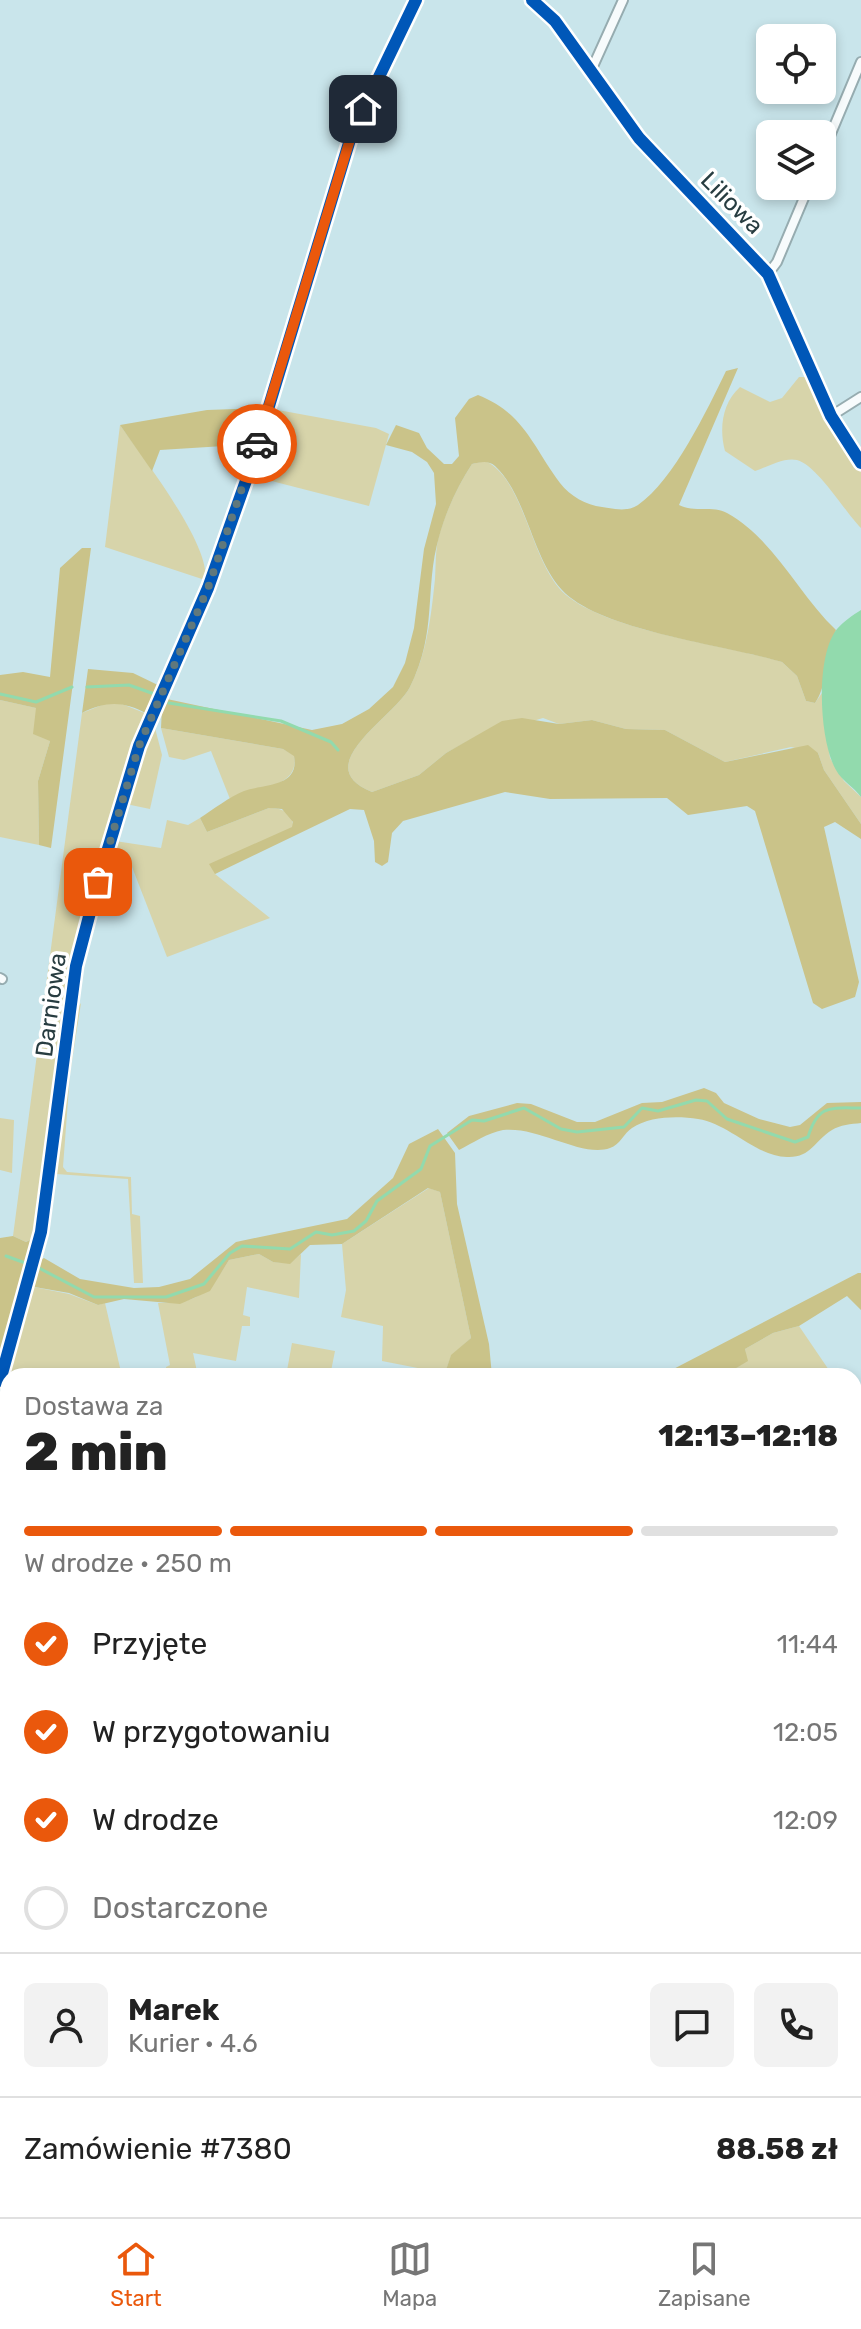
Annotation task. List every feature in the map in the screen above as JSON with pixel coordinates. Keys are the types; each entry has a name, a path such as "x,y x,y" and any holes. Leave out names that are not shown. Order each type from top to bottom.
{"street":[{"name":"Darniowa","path":"3,1368 33,1260 51,1176 76,966 139,746 208,588 248,475 352,133 416,0"},
{"name":"Liliowa","path":"532,0 555,21 639,138 768,274 831,416 861,463"},
{"path":"590,73 623,0"},
{"path":"836,122 861,62"},
{"path":"768,274 777,262 803,200"},
{"path":"831,416 861,397"}],"shaded area":[{"path":"738,368 679,505 722,511 744,524 759,537 836,630 815,703 806,701 797,676 782,662 665,635 605,616 580,604 562,590 552,577 506,479 495,466 481,462 472,464 467,472 442,527 432,574 428,629 419,667 401,699 361,741 351,756 348,769 354,781 372,792 419,775 446,753 502,721 522,718 559,724 592,720 626,729 665,730 725,762 808,745 818,753 824,770 861,824 861,839 835,822 824,827 859,982 855,997 822,1009 813,1003 755,811 747,806 688,815 667,798 550,799 505,792 403,821 392,833 388,862 382,866 375,862 374,841 364,810 350,809 215,874 209,864 292,827 293,822 282,809 269,808 207,832 200,818 244,791 286,779 292,774 294,756 283,749 161,728 162,707 167,699 312,730 342,724 369,709 393,687 405,663 414,628 424,549 436,504 434,473 427,462 412,452 386,445 396,425 419,433 427,448 444,464 452,464 459,456 455,418 469,399 478,395 494,402 517,421 560,483 573,496 596,506 630,509 651,494 664,479 688,443 726,371"},
{"path":"799,377 810,377 826,420 861,472 861,528 822,479 805,464 787,460 755,471 725,451 722,434 726,408 740,387 770,402 782,398"},
{"path":"267,408 376,428 389,434 369,506 248,475"},
{"path":"267,408 257,444 160,450 152,471 120,425 207,410"},
{"path":"120,425 187,524 198,546 205,580 105,547"},
{"path":"485,461 499,470 510,485 544,564 566,595 610,619 639,628 782,662 797,676 806,701 815,703 822,693 830,758 844,781 861,797 861,824 824,770 818,753 791,747 725,762 665,730 626,729 592,720 559,724 543,718 470,740 446,753 419,775 372,792 354,781 348,769 351,756 401,699 416,674 430,621 437,547 442,527 453,498 472,464"},
{"path":"82,548 91,548 51,848 39,845 38,781 50,741 33,734 36,708 0,700 0,675 23,672 50,677 60,568"},
{"path":"861,610 861,797 839,774 830,757 822,699 825,658 830,642 839,626"},
{"path":"88,669 133,673 162,687 147,714 115,704 82,713"},
{"path":"0,700 36,708 50,741 38,781 39,845 0,837"},
{"path":"107,703 122,704 147,714 74,965 45,1178 32,1239 26,1242 13,1236 82,713"},
{"path":"150,727 155,728 162,755 150,809 126,804"},
{"path":"161,728 283,749 294,755 294,766 283,781 230,799 211,751 184,760 169,757"},
{"path":"269,808 286,812 293,827 215,874 270,918 167,957 132,867 104,879 115,841 161,848 167,820 188,825 200,818 207,832"},
{"path":"81,1003 70,1074 63,1167 67,1172 131,1177 132,1214 140,1216 143,1283 134,1283 128,1179 56,1174 50,1197 72,1033 76,1010"},
{"path":"704,1088 716,1093 724,1103 759,1119 790,1127 800,1125 827,1103 861,1102 861,1123 835,1128 807,1152 795,1157 764,1151 710,1122 690,1118 647,1121 632,1128 610,1148 599,1150 517,1130 503,1130 459,1150 447,1133 469,1116 517,1103 531,1104 577,1122 595,1122 642,1103 662,1102"},
{"path":"0,1118 14,1120 12,1173 0,1170"},
{"path":"438,1129 455,1153 457,1204 489,1344 491,1368 447,1368 451,1355 471,1338 440,1192 428,1188 342,1244 310,1245 290,1264 273,1262 259,1254 229,1260 210,1291 180,1304 124,1299 98,1305 69,1293 29,1286 38,1261 44,1258 80,1279 134,1288 159,1287 190,1279 236,1242 347,1219 393,1178 409,1144"},
{"path":"429,1188 440,1192 471,1338 451,1356 447,1368 418,1368 382,1361 383,1326 341,1317 346,1290 342,1244"},
{"path":"13,1236 26,1242 32,1239 0,1368 0,1368 0,1238"},
{"path":"259,1254 273,1262 290,1263 301,1254 299,1298 247,1287 243,1315 250,1317 250,1326 242,1326 236,1361 193,1353 196,1368 166,1368 170,1365 158,1303 193,1299 215,1281 229,1260"},
{"path":"861,1273 861,1310 847,1296 799,1326 773,1333 745,1349 748,1361 736,1368 675,1368"},
{"path":"29,1286 69,1294 98,1305 105,1303 120,1368 7,1368"},
{"path":"799,1326 828,1368 736,1368 747,1361 745,1349 773,1333"},
{"path":"292,1343 335,1351 332,1368 287,1368"}],"waterway":[{"path":"87,687 129,685 157,695"},
{"path":"0,694 36,702 72,687"},
{"path":"169,703 281,721 331,742 338,750"},
{"path":"6,1256 39,1268 94,1297 166,1297 204,1284 230,1253 242,1246 290,1249 316,1232 332,1235 354,1231 366,1221 377,1201 421,1169 430,1146 472,1120 484,1121 524,1108 561,1129 577,1132 624,1127 642,1108 658,1111 696,1100 707,1101 727,1119 795,1142 808,1137 821,1113 833,1108 861,1108"}],"cycle path":[{"path":"4,1368 41,1232 76,966 139,746 208,588 248,475 352,133 416,0"},
{"path":"532,0 555,21 639,138 768,274 831,416 861,463"}],"way so far":[{"path":"98,882 139,746 208,588 257,444"}],"route":[{"path":"257,444 352,133 363,109"}]}
